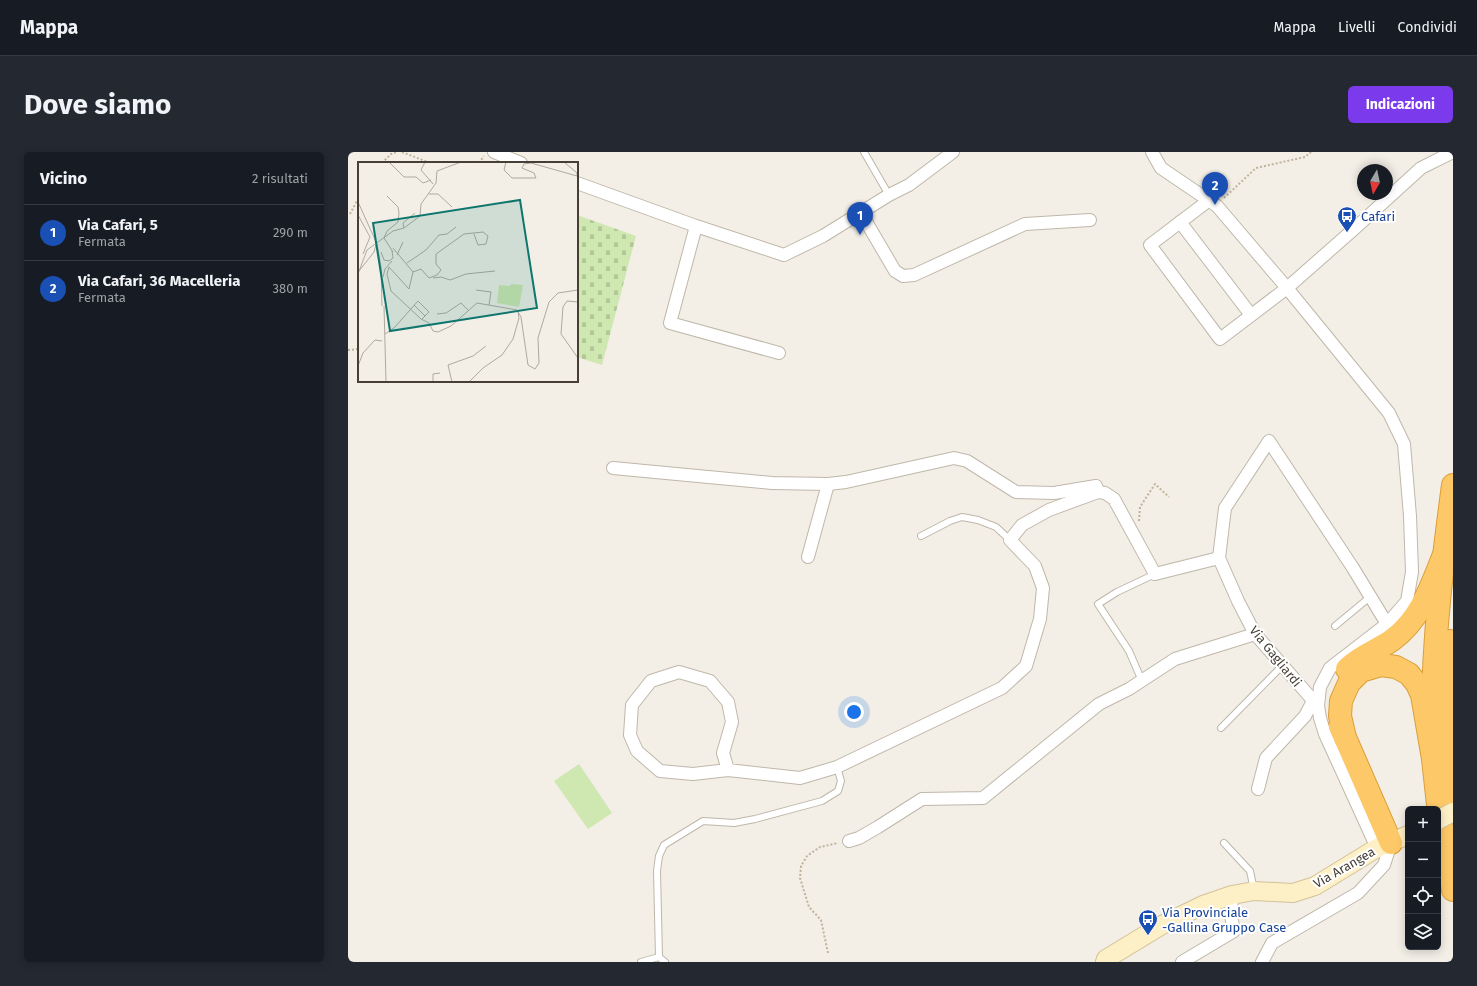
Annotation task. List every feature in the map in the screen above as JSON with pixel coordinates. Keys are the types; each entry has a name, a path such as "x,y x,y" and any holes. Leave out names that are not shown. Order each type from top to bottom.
{"highway":[{"path":"1433,759 1433,673 1443,556 1453,485"},
{"path":"1392,842 1333,710 1332,699 1340,677 1350,666 1392,640 1404,630 1422,607 1443,556"},
{"path":"1452,631 1447,700 1453,798"},
{"path":"1345,738 1340,716 1341,701 1349,683 1361,671 1381,665 1396,668 1410,674 1422,695 1433,759 1438,805 1453,890"}],"street":[{"path":"578,183 696,226 784,255 823,236 889,195 909,186 953,152"},
{"path":"1152,152 1161,168 1212,203 1287,288 1389,413 1404,444 1410,516 1412,572 1406,601 1386,624 1330,668 1320,686 1315,703 1266,758 1258,789"},
{"path":"1212,203 1180,222 1150,245 1220,339 1287,288 1421,168 1453,152"},
{"path":"499,153 519,162"},
{"path":"861,213 894,271 903,276 914,275 1025,224 1090,220"},
{"path":"1180,222 1251,315"},
{"path":"696,226 670,323 779,353"},
{"path":"728,770 723,753 732,722 728,702 710,681 679,672 651,681 632,705 630,735 637,751 660,771 693,774 728,770 800,778 837,767 1002,688 1026,666 1040,620 1043,588 1035,566 1010,540 1022,525 1042,513 1098,492 1105,493 1114,499 1155,574 1219,558 1225,508 1269,441 1353,568 1386,624"},
{"path":"613,468 772,483 828,484 846,482 954,458 967,461 1016,492 1054,493 1096,486 1098,492"},
{"path":"808,557 828,484"},
{"name":"Via Gagliardi","path":"1219,558 1238,601 1255,634 1315,703 1325,734 1392,842"},
{"path":"849,840 859,838 922,799 983,798 1099,704 1129,690 1175,659 1255,634"},
{"path":"1441,818 1453,812"},
{"path":"1262,962 1272,943 1358,893 1384,865 1392,842"},
{"name":"Via Arangea","path":"1105,962 1106,959 1162,925 1203,905 1232,895 1254,892 1293,893 1314,886 1392,842"},
{"path":"1182,962 1234,931 1231,916 1232,895"}],"lane":[{"path":"864,152 889,195"},
{"path":"921,536 950,521 962,517 978,520 996,528 1010,540"},
{"path":"1142,681 1129,651 1098,604 1117,592 1155,574"},
{"path":"1335,626 1370,597"},
{"path":"1221,728 1282,666"},
{"path":"665,962 659,957 657,871 659,856 664,845 703,821 734,823 822,801 838,791 841,781 837,767"},
{"path":"1224,843 1250,871 1254,892"},
{"path":"641,962 659,957"}],"path":[{"path":"383,162 391,154 396,152"},
{"path":"402,152 427,162"},
{"path":"480,162 487,152"},
{"path":"1212,203 1256,168 1305,157 1311,152"},
{"path":"350,214 358,199"},
{"path":"348,350 358,349"},
{"path":"1132,531 1139,524 1140,506 1155,484 1169,497"},
{"path":"828,953 821,920 809,907 800,878 801,866 807,856 820,847 849,840"}],"green space":[{"path":"578,215 636,236 602,365 578,357"},
{"path":"579,764 612,813 588,829 554,781"}],"place":[{"name":"Via Cafari, 36 Macelleria","path":"1215,205"},
{"name":"Cafari","path":"1347,233"},
{"name":"Via Cafari, 5","path":"860,235"},
{"name":"Via Provinciale -Gallina Gruppo Case","path":"1148,936"}]}
